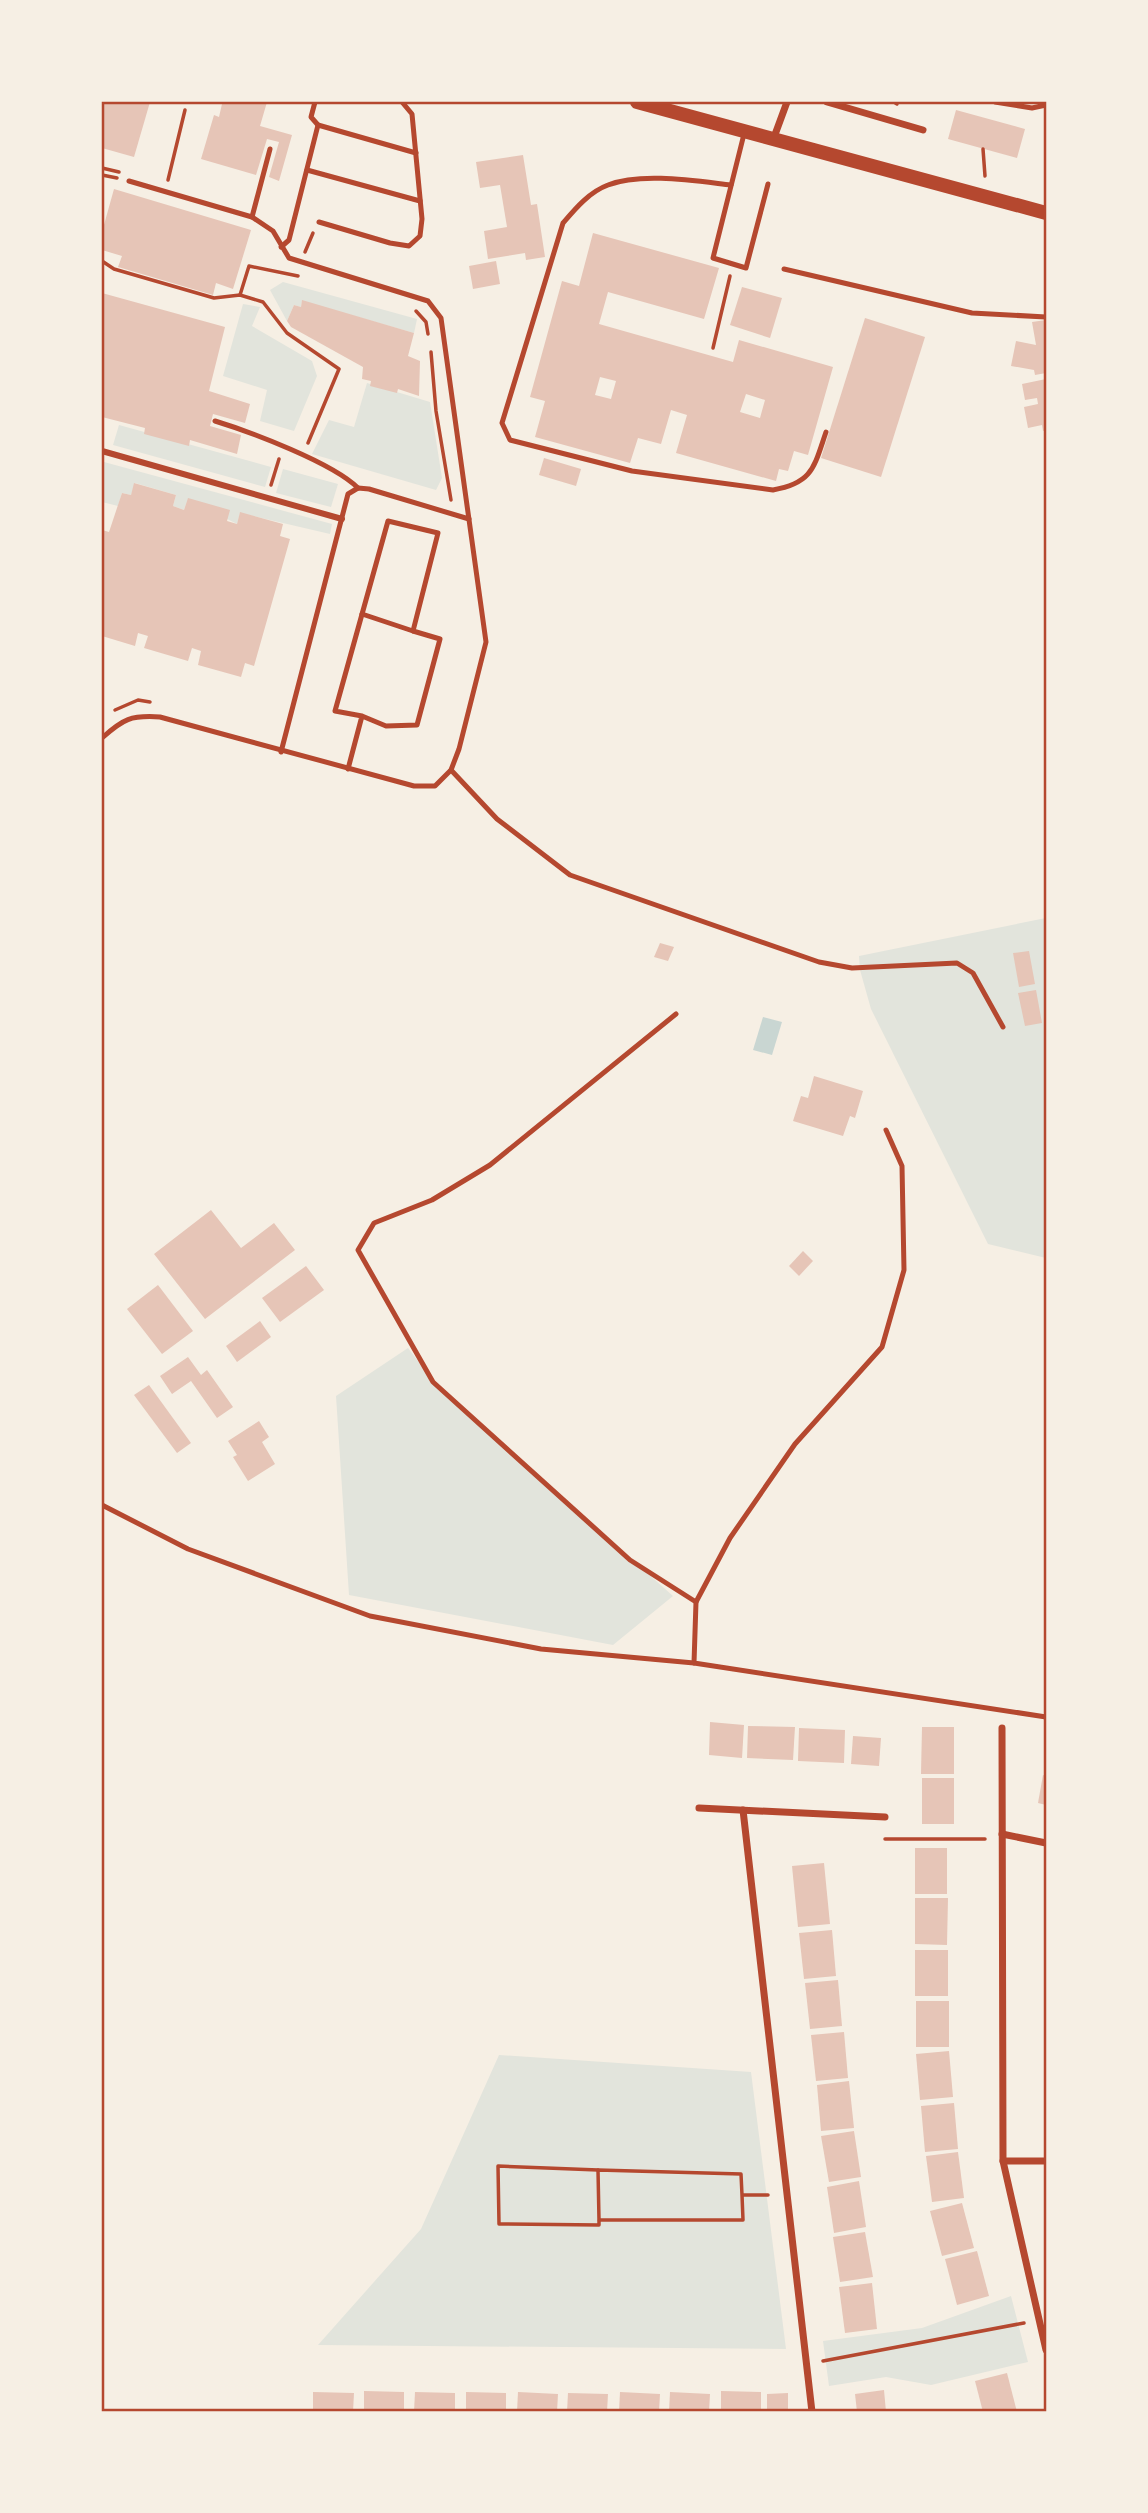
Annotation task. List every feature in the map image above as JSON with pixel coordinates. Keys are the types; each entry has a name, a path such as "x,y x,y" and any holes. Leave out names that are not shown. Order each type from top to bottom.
{"main road":[{"path":"637,102 772,141 1046,213"}],"street":[{"path":"772,141 787,102"},
{"path":"827,102 923,130"},
{"path":"102,451 342,519"},
{"path":"1002,1728 1003,2161 1046,2350"},
{"path":"699,1808 886,1817"},
{"path":"743,1810 812,2412"},
{"path":"1002,1834 1046,1843"},
{"path":"1003,2161 1046,2161"}],"lane":[{"path":"315,102 311,117 318,125 416,153"},
{"path":"319,222 409,246 420,236 420,201 412,114 402,102"},
{"path":"995,102 1032,108 1046,105"},
{"path":"281,247 289,240 318,125"},
{"path":"745,132 713,258 746,268 768,184"},
{"path":"252,217 270,149"},
{"path":"307,170 420,201"},
{"path":"102,738 119,723 136,715 160,717 414,786 435,786 451,770 459,749 486,642 441,318 428,301 289,258 273,231 252,217 128,178"},
{"path":"731,185 636,180 608,185 581,202 563,223 502,423 510,440 632,471 773,490 795,486 813,471 826,432"},
{"path":"784,269 972,313 1046,317"},
{"path":"215,421 247,431 345,475 358,488 469,519"},
{"path":"281,752 348,494 358,488"},
{"path":"362,614 413,631 440,639 417,726 386,726 362,716 335,711 362,614 388,521 438,533 413,631"},
{"path":"348,769 362,716"},
{"path":"451,770 497,819 570,875 819,962 852,968 957,963 974,973 1003,1027"},
{"path":"676,1014 490,1165 432,1200 374,1223 358,1250 433,1382 630,1560 695,1602"},
{"path":"694,1663 695,1602 730,1538 795,1444 882,1347 904,1270 902,1166 886,1130"},
{"path":"102,1505 188,1549 370,1616 541,1649 694,1663 1046,1717"}],"path":[{"path":"166,184 186,110"},
{"path":"983,149 985,176"},
{"path":"102,168 128,178"},
{"path":"301,261 319,222"},
{"path":"102,261 114,269 214,299 240,295 263,302 286,333 339,369 303,457 280,454 268,496"},
{"path":"713,348 733,264"},
{"path":"240,295 249,266 307,278"},
{"path":"404,307 416,310 426,322 428,335"},
{"path":"431,348 436,411 448,492 456,515"},
{"path":"110,715 119,707 138,700 151,702"},
{"path":"885,1839 985,1839"},
{"path":"598,2170 599,2225 499,2224 498,2166 741,2174 743,2220 599,2220"},
{"path":"742,2195 768,2195"},
{"path":"823,2361 1024,2323"}],"shaded area":[{"path":"283,282 417,319 414,333 302,301 301,307 294,305 287,321 270,290"},
{"path":"243,304 260,307 252,326 312,361 317,376 294,431 260,421 267,390 223,376"},
{"path":"367,383 430,402 442,478 436,490 312,454 329,420 354,427"},
{"path":"119,425 271,467 265,487 113,445"},
{"path":"104,462 332,524 330,534 240,513 237,524 188,499 184,510 173,506 176,495 135,483 131,495 122,493 118,506 102,502"},
{"path":"283,469 338,484 331,507 276,493"},
{"path":"1046,918 1046,1258 988,1244 871,1009 860,970 859,956"},
{"path":"763,1017 782,1022 772,1055 753,1050"},
{"path":"408,1348 436,1385 673,1596 613,1645 349,1595 336,1396"},
{"path":"499,2055 751,2072 786,2349 318,2345 421,2229"},
{"path":"1011,2296 1028,2362 931,2385 886,2377 829,2386 823,2341 922,2328"}],"building":[{"path":"102,102 150,102 134,157 102,148"},
{"path":"215,102 267,102 260,126 292,135 279,181 269,177 279,142 267,139 256,175 201,159 214,115 219,117 222,104"},
{"path":"956,110 1025,129 1017,158 948,139"},
{"path":"523,155 531,205 537,204 545,257 526,260 525,253 488,259 484,231 507,227 500,185 480,188 476,162"},
{"path":"114,189 251,230 233,289 216,283 213,295 118,267 122,256 102,250 102,232"},
{"path":"593,233 719,268 704,319 608,292 599,324 733,362 739,340 833,367 808,455 794,451 788,471 779,469 776,481 676,453 687,415 671,410 661,444 638,438 630,463 535,437 545,401 530,397 562,281 579,286","holes":["600,377 616,381 611,399 595,395","746,394 765,400 760,418 740,412"]},
{"path":"496,261 500,284 473,289 469,266"},
{"path":"742,287 782,298 770,338 730,325"},
{"path":"102,293 225,327 209,391 250,404 245,423 213,414 210,426 241,435 237,454 190,440 189,446 144,434 145,428 102,417"},
{"path":"302,300 414,333 408,356 420,361 419,396 398,389 397,393 370,386 371,381 362,379 363,367 291,327 287,321 294,305 301,307"},
{"path":"865,318 925,337 881,477 821,458"},
{"path":"1046,320 1046,373 1035,375 1034,370 1011,366 1016,341 1036,345 1032,322"},
{"path":"1046,379 1046,430 1043,431 1042,425 1028,428 1024,407 1038,404 1037,398 1025,400 1022,384"},
{"path":"544,458 581,469 576,486 539,475"},
{"path":"134,483 176,495 173,506 184,510 188,498 230,510 227,521 237,524 240,512 283,524 280,536 290,539 254,666 245,663 241,677 198,665 201,651 192,648 188,661 144,648 148,636 138,633 135,646 102,636 102,530 109,532 122,493 131,495"},
{"path":"660,943 674,947 668,961 654,957"},
{"path":"1029,951 1035,984 1019,987 1013,953"},
{"path":"1036,990 1042,1023 1025,1026 1018,993"},
{"path":"814,1076 863,1091 855,1118 850,1116 843,1136 793,1121 801,1096 808,1098"},
{"path":"211,1210 241,1248 274,1223 295,1250 205,1319 154,1254"},
{"path":"803,1251 813,1261 799,1276 789,1266"},
{"path":"306,1266 324,1290 280,1322 262,1298"},
{"path":"158,1285 193,1331 162,1354 127,1309"},
{"path":"260,1321 271,1337 237,1362 226,1346"},
{"path":"188,1357 201,1375 207,1370 233,1407 217,1418 191,1381 172,1394 160,1376"},
{"path":"149,1385 191,1443 177,1453 134,1395"},
{"path":"259,1421 269,1437 262,1442 275,1464 248,1481 233,1457 237,1455 228,1441"},
{"path":"710,1722 744,1725 742,1758 709,1755"},
{"path":"748,1726 795,1727 793,1760 747,1758"},
{"path":"922,1727 954,1727 954,1774 921,1774"},
{"path":"799,1728 845,1730 844,1763 798,1761"},
{"path":"853,1736 881,1738 879,1766 851,1764"},
{"path":"1043,1775 1046,1776 1046,1805 1038,1803"},
{"path":"922,1778 954,1778 954,1824 922,1824"},
{"path":"915,1848 947,1848 947,1894 915,1894"},
{"path":"824,1863 830,1924 798,1927 792,1866"},
{"path":"915,1898 948,1898 947,1945 915,1944"},
{"path":"1046,1906 1046,1952 1044,1952"},
{"path":"832,1930 836,1976 804,1979 799,1933"},
{"path":"915,1950 948,1950 948,1996 915,1996"},
{"path":"838,1980 842,2026 810,2029 805,1983"},
{"path":"916,2001 949,2001 949,2047 916,2047"},
{"path":"844,2032 848,2078 816,2081 811,2035"},
{"path":"949,2051 953,2097 920,2100 916,2054"},
{"path":"849,2081 854,2128 821,2131 817,2085"},
{"path":"954,2103 958,2149 925,2152 921,2106"},
{"path":"854,2131 861,2177 829,2182 821,2136"},
{"path":"958,2152 964,2198 932,2202 926,2156"},
{"path":"859,2181 866,2227 834,2233 827,2187"},
{"path":"962,2203 974,2248 942,2256 930,2211"},
{"path":"865,2232 873,2277 840,2282 833,2237"},
{"path":"977,2251 989,2296 957,2305 945,2259"},
{"path":"872,2283 877,2329 845,2333 839,2287"},
{"path":"1007,2373 1017,2412 983,2412 975,2381"},
{"path":"884,2390 886,2412 857,2412 855,2394"},
{"path":"364,2391 404,2392 404,2412 364,2412"},
{"path":"721,2391 761,2392 761,2412 721,2412"},
{"path":"313,2392 354,2393 353,2412 313,2412"},
{"path":"415,2392 455,2393 455,2412 414,2412"},
{"path":"466,2392 506,2393 506,2412 466,2412"},
{"path":"518,2392 558,2394 557,2412 517,2412"},
{"path":"620,2392 660,2394 659,2412 619,2412"},
{"path":"670,2392 710,2394 709,2412 669,2412"},
{"path":"568,2393 608,2394 607,2412 567,2412"},
{"path":"788,2393 788,2412 767,2412 767,2394"}]}
